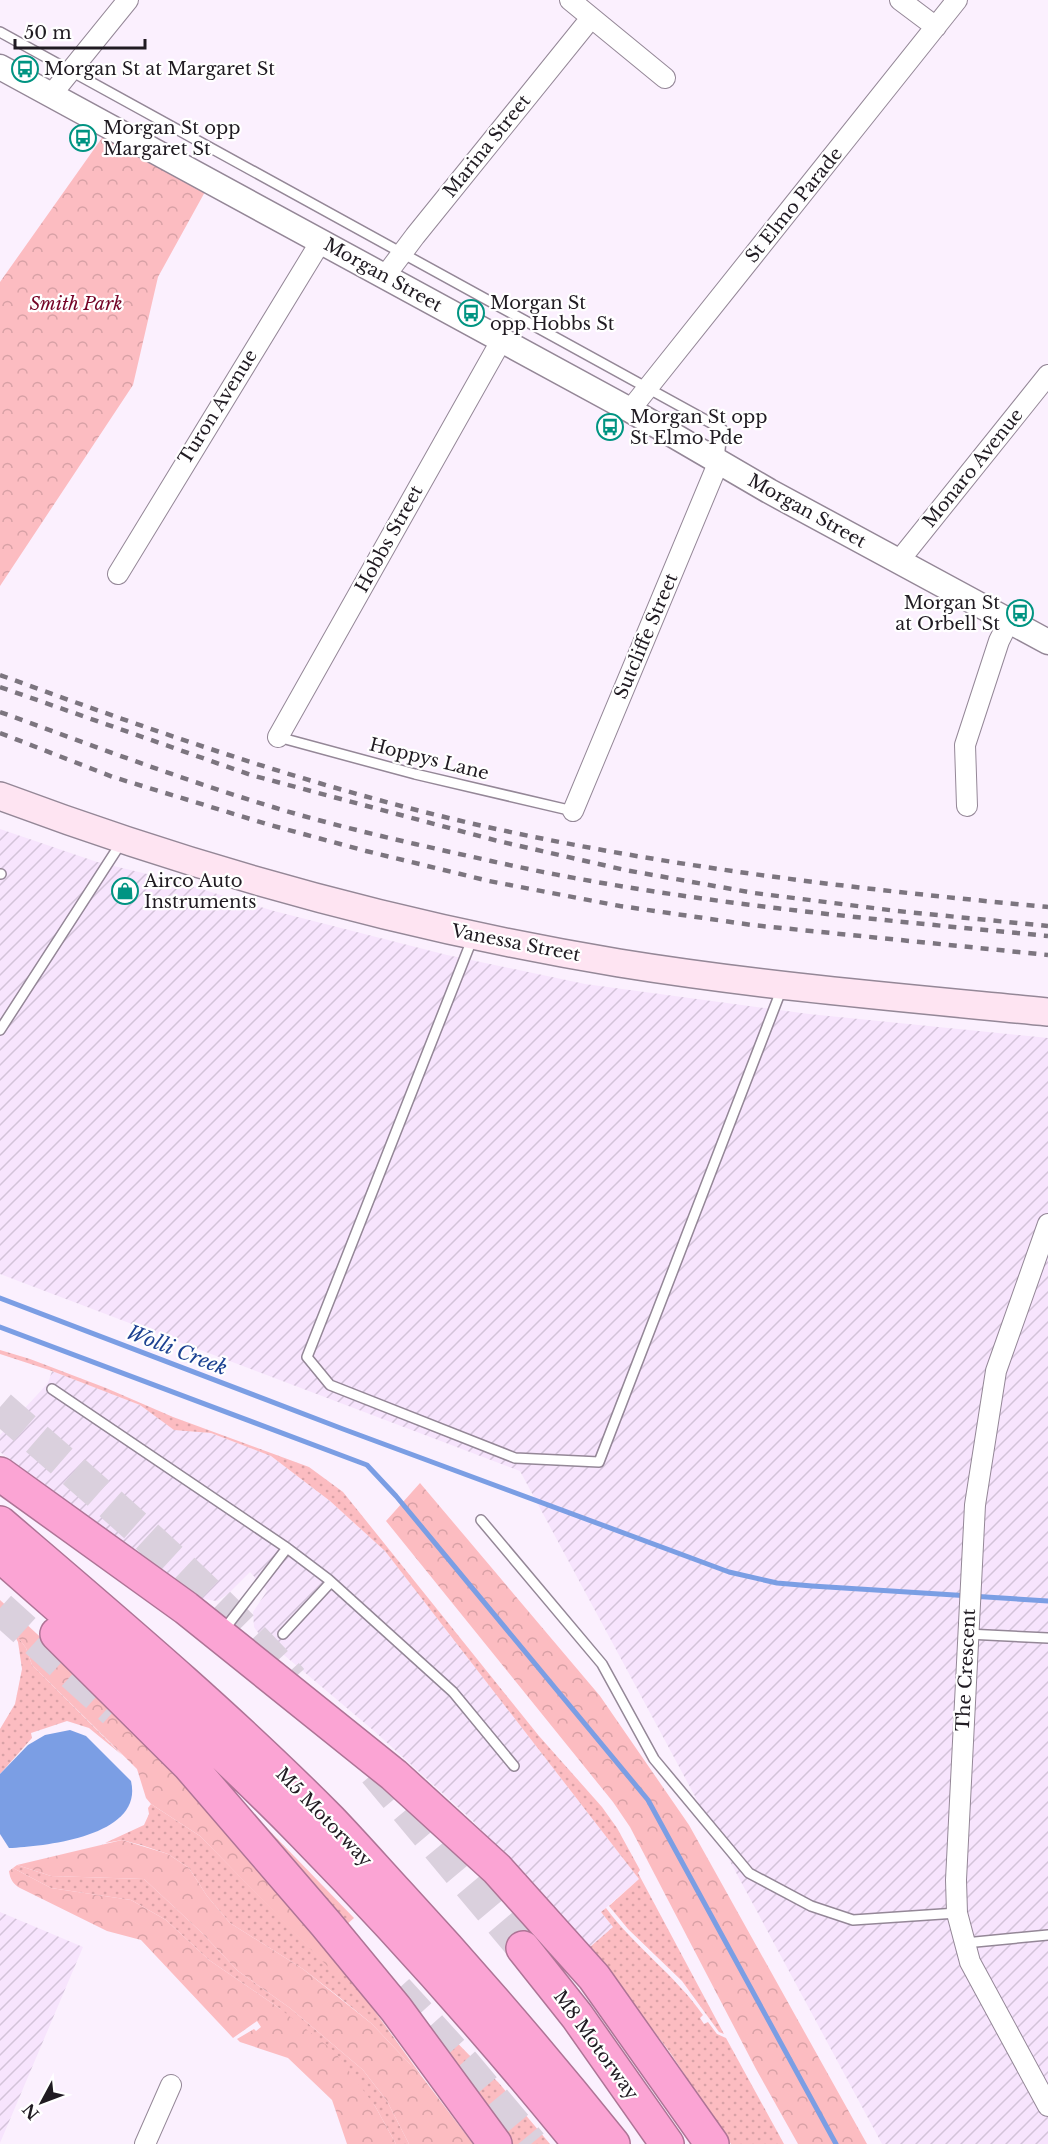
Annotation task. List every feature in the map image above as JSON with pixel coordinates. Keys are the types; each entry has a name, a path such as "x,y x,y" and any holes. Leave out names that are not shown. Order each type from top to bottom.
{"highway":[{"path":"0,1474 220,1635 394,1774 497,1869 594,1977 712,2144"},
{"name":"M5 Motorway","path":"0,1523 124,1628 331,1821 441,1941 613,2144"},
{"name":"M5 Motorway","path":"0,1555 198,1731 305,1834 429,1968 539,2093 580,2144"},
{"path":"0,1580 103,1678 189,1765 396,2009 495,2144"},
{"name":"M8 Motorway","path":"523,1948 577,2016 667,2144"}],"main road":[{"name":"Vanessa Street","path":"0,796 122,841 293,892 474,935 619,963 783,985 1048,1012"}],"street":[{"path":"51,94 128,0"},
{"path":"570,0 665,78"},
{"path":"900,0 936,27"},
{"name":"St Elmo Parade","path":"630,410 957,0"},
{"name":"Marina Street","path":"385,276 401,253 591,18"},
{"name":"Morgan Street","path":"0,67 630,410 768,490 1048,642"},
{"name":"Turon Avenue","path":"118,574 321,241"},
{"name":"Hobbs Street","path":"278,737 501,341"},
{"name":"Monaro Avenue","path":"898,562 1048,375"},
{"name":"Sutcliffe Street","path":"573,811 718,460"},
{"path":"967,806 965,745 999,641 1009,621"},
{"name":"The Crescent","path":"1048,1224 996,1371 975,1505 956,1880 957,1913 970,1962 1048,2106"},
{"path":"145,2144 171,2085"}],"lane":[{"path":"0,32 722,429 718,460"},
{"name":"Hoppys Lane","path":"278,737 415,774 573,811"},
{"path":"0,1030 122,841"},
{"path":"474,935 307,1357 330,1385 515,1458 599,1462 783,985"},
{"path":"52,1389 287,1548 331,1582 453,1692 514,1766"},
{"path":"481,1520 602,1664 654,1759 749,1873 811,1906 853,1920 957,1913"},
{"path":"220,1635 287,1548"},
{"path":"283,1634 331,1582"},
{"path":"967,1634 1048,1638"},
{"path":"965,1943 1048,1935"}],"shaded area":[{"path":"0,829 97,862 164,878 274,911 447,955 585,984 809,1014 1048,1038 1048,2144 882,2144 520,1471 0,1274"},
{"path":"52,1371 140,1405 174,1430 211,1433 271,1456 330,1501 385,1551 639,1879 601,1912 613,1927 590,1947 471,1819 373,1730 259,1634 254,1627 253,1612 267,1591 250,1572 228,1594 217,1601 203,1599 0,1452 0,1435 48,1383"},
{"path":"0,1912 83,1947 0,2143"}],"green space":[{"name":"Smith Park","path":"104,135 206,190 158,277 133,385 0,586 0,282"},
{"path":"0,1350 30,1359 173,1417 309,1467 343,1492 539,1736 602,1807 617,1828 640,1870 638,1873 724,2034 719,2032 682,1981 628,1929 609,1906 639,1879 385,1551 330,1501 271,1456 211,1433 174,1430 140,1405 52,1371 0,1354"},
{"path":"420,1483 600,1696 689,1825 867,2144 798,2144 756,2069 630,1827 613,1802 386,1521"},
{"path":"0,1600 72,1666 192,1787 350,1977 334,1973 200,1836 151,1804 146,1798 137,1769 32,1665 26,1648 0,1613"},
{"path":"7,1622 26,1648 32,1665 122,1755 89,1728 67,1721 31,1733 32,1738 0,1774 0,1729 15,1704 22,1669 18,1642"},
{"path":"151,1804 200,1836 334,1972 350,1977 423,2078 372,2024 339,1997 303,1969 230,1923 207,1896 189,1868 168,1854 141,1845 122,1840 105,1843 144,1825"},
{"path":"261,1822 354,1918 345,1926 258,1825"},
{"path":"122,1840 168,1854 189,1868 207,1896 230,1923 303,1969 372,2024 423,2078 473,2144 409,2144 387,2101 363,2070 290,2008 238,1971 201,1932 144,1879 51,1876 17,1865"},
{"path":"17,1865 51,1876 144,1879 201,1932 238,1971 290,2008 363,2070 387,2101 409,2144 396,2144 375,2106 279,2008 209,1960 166,1920 131,1900 51,1888 13,1868"},
{"path":"13,1868 51,1888 131,1900 166,1920 209,1960 279,2008 334,2051 375,2106 396,2144 347,2144 332,2100 288,2058 237,2039 261,2027 257,2021 233,2038 141,1940 107,1931 20,1888 10,1876 9,1871"},
{"path":"606,1908 629,1936 692,2001 703,2015 700,2018 704,2024 708,2022 717,2034 726,2038 784,2144 731,2144 669,2051 590,1947 613,1927 601,1912"},
{"path":"438,2023 498,2082 550,2144 511,2144 428,2031"}],"water":[{"path":"70,1730 86,1736 131,1781 131,1800 123,1814 108,1826 89,1834 46,1844 9,1848 0,1834 0,1774 28,1745 45,1735"}],"waterway":[{"name":"Wolli Creek","path":"0,1298 343,1429 729,1572 777,1583 1048,1601"},
{"path":"0,1327 367,1465 396,1496 648,1800 836,2144"}],"tunnel":[{"path":"0,1407 187,1573 292,1680"},
{"path":"0,1608 114,1711"},
{"path":"375,1772 523,1948"},
{"path":"397,1990 465,2065 531,2144"}],"railway":[{"path":"0,675 186,741 311,781 501,830 637,856 774,877 1048,907"},
{"path":"0,687 251,775 498,841 625,870 754,893 897,911 1048,926"},
{"path":"0,712 172,774 276,808 356,830 491,861 699,898 838,915 1048,936"},
{"path":"0,733 113,777 270,825 489,881 620,906 752,925 1048,955"}],"place":[{"name":"Morgan St at Margaret St","path":"25,69"},
{"name":"Morgan St opp Margaret St","path":"83,138"},
{"name":"Morgan St opp Hobbs St","path":"471,313"},
{"name":"Morgan St opp St Elmo Pde","path":"610,427"},
{"name":"Morgan St at Orbell St","path":"1020,613"},
{"name":"Airco Auto Instruments","path":"125,891"}]}
